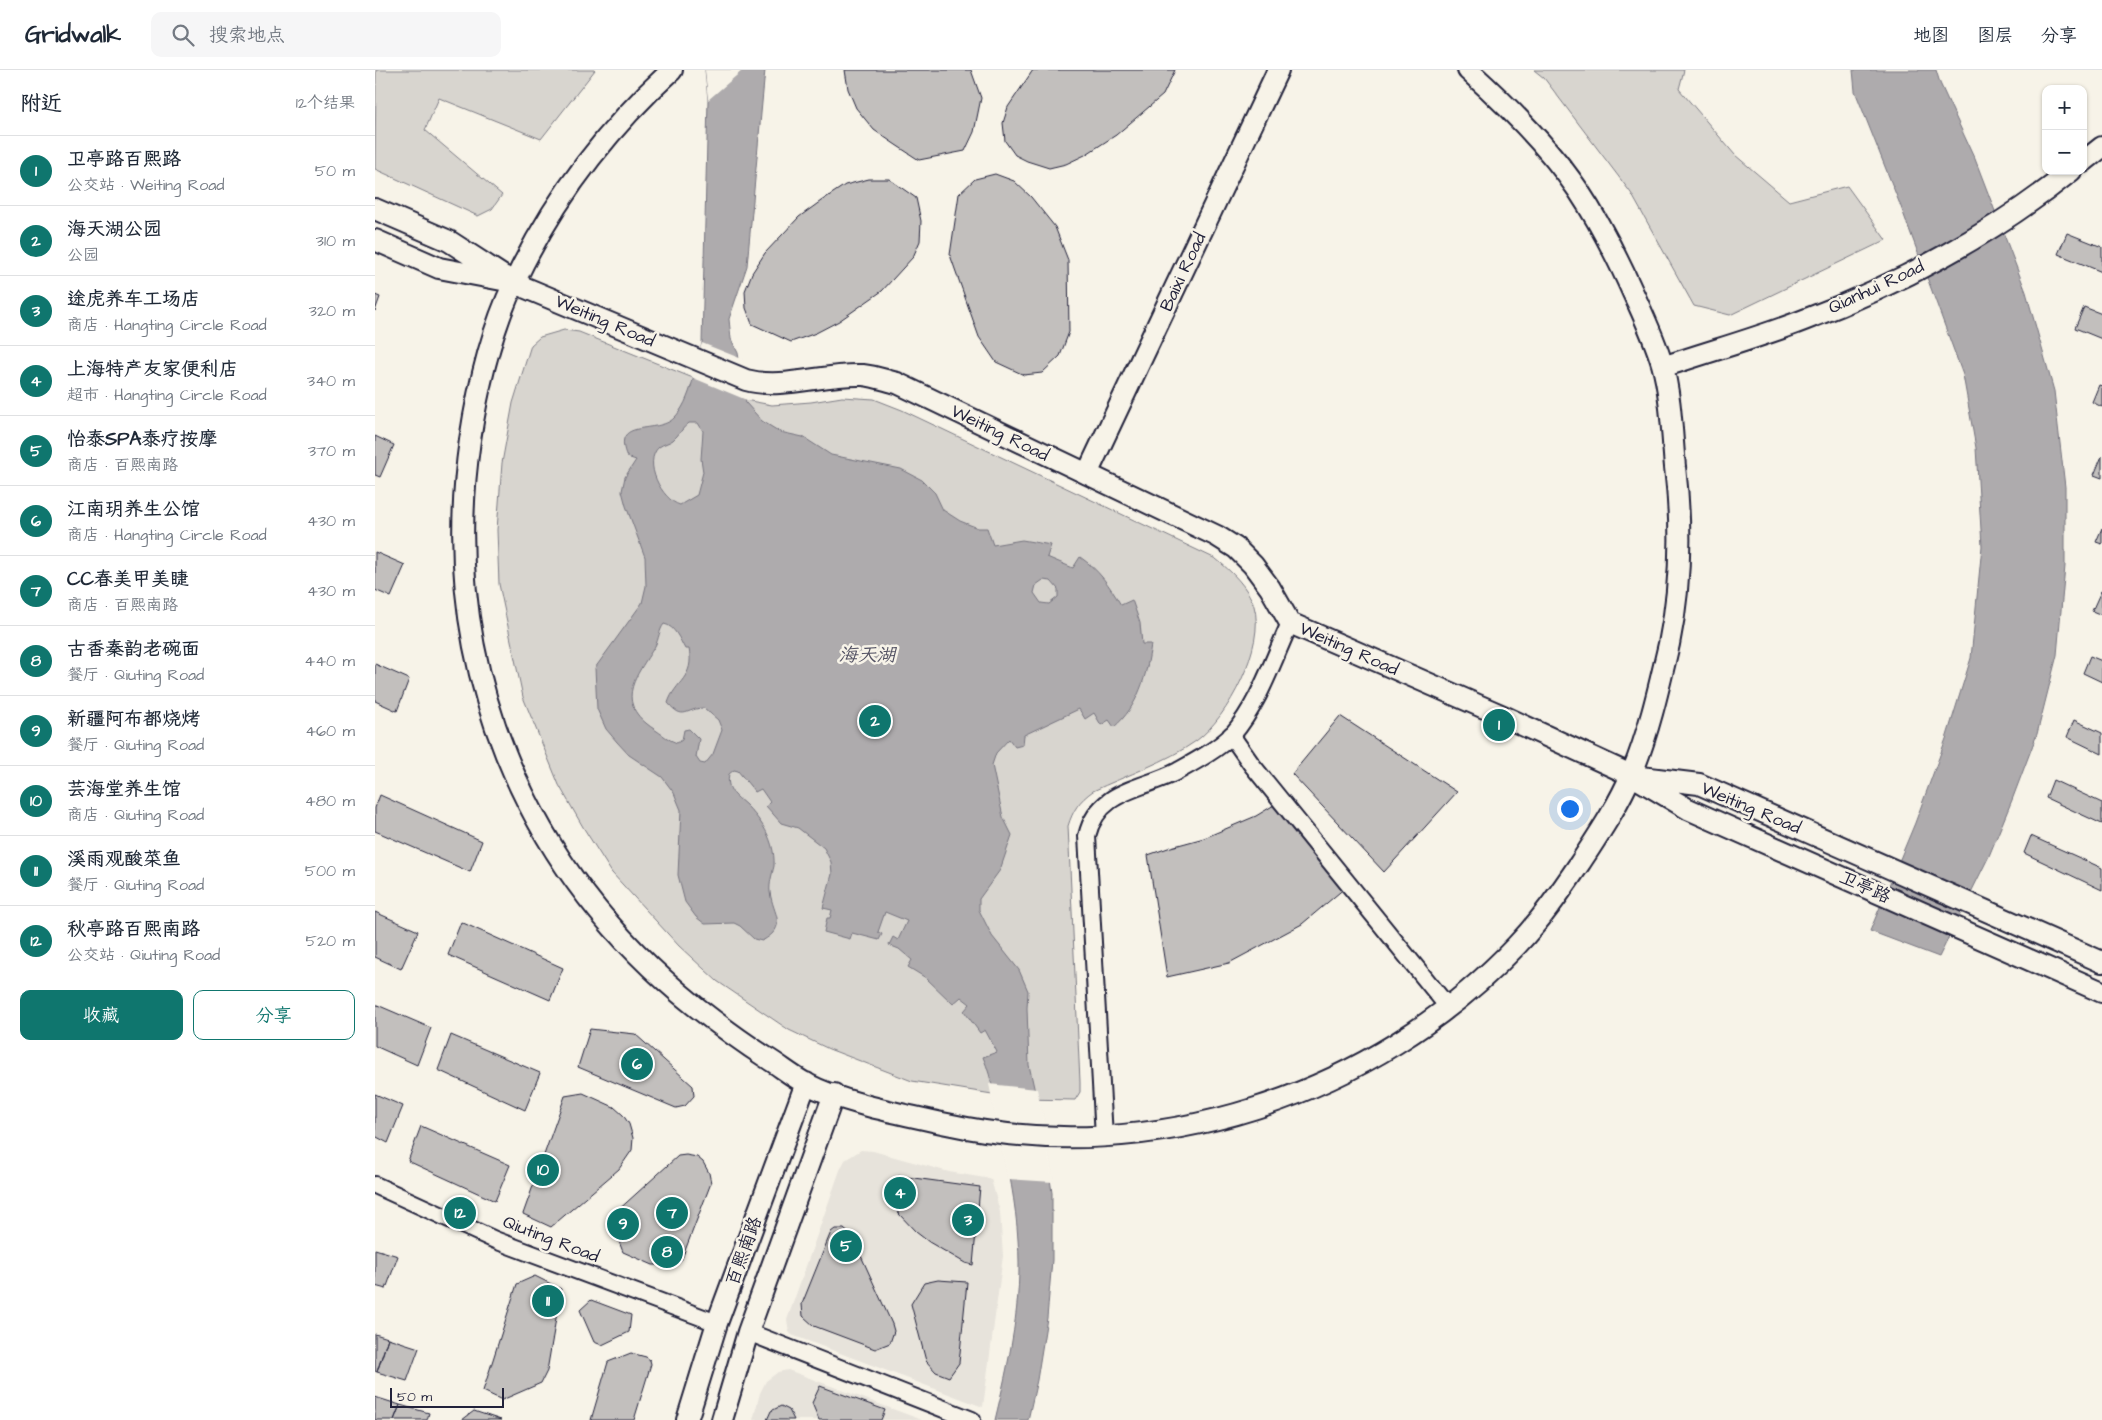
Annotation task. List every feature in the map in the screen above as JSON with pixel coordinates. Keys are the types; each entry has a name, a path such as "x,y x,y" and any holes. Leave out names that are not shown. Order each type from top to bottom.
{"street":[{"path":"672,70 623,118 581,169 544,228 514,282 488,352 475,408 465,472 463,540 468,604 477,665 507,760 526,801 552,847 585,895 622,940 669,985 728,1032 806,1084 833,1094 885,1110 986,1132 1056,1137 1104,1137 1155,1132 1208,1122 1263,1108 1320,1084 1410,1034 1448,1008 1518,944 1541,916 1591,847 1631,775 1659,684 1671,634 1678,583 1680,534 1677,486 1663,367 1618,258 1575,185 1538,140 1494,93 1468,70"},
{"name":"Baixi Road","path":"1087,474 1278,70"},
{"path":"2087,159 2102,147"},
{"name":"Qianhui Road","path":"1663,367 1803,321 1894,282 1993,226 2050,189 2066,175"},
{"path":"375,209 449,241 514,282"},
{"path":"375,240 439,268 514,282"},
{"name":"Weiting Road","path":"514,282 746,380 771,384 849,375 879,378 897,383 1217,536 1237,548 1253,565 1270,588 1290,623 1503,716 1631,775 1699,784 2102,962"},
{"path":"1104,1137 1087,836 1090,824 1096,812 1117,796 1176,772 1231,735 1249,710 1263,684 1290,623"},
{"path":"1231,735 1252,765 1448,1008"},
{"name":"卫亭路","path":"1631,775 1688,809 2102,992"},
{"name":"百熙南路","path":"687,1420 717,1323 806,1084"},
{"name":"百熙南路","path":"721,1420 748,1332 833,1094"},
{"name":"Qiuting Road","path":"375,1185 495,1240 717,1323"},
{"path":"748,1332 972,1420"}],"shaded area":[{"path":"376,70 595,70 541,139 439,98 425,130 502,195 492,209 478,216 375,169"},
{"path":"1534,70 1684,70 1679,89 1735,155 1789,201 1847,186 1886,240 1730,315 1694,306 1631,193 1544,78"},
{"path":"564,330 579,332 750,401 772,405 842,397 874,399 902,410 1216,559 1233,574 1248,592 1254,606 1256,622 1255,640 1241,680 1220,716 1196,741 1185,748 1160,762 1093,791 1077,806 1068,826 1080,1082 1080,1092 1075,1100 1023,1099 912,1081 829,1049 789,1030 717,981 679,946 612,873 559,785 523,697 499,584 497,530 502,463 513,403 531,345 540,337"},
{"path":"861,1150 873,1151 949,1172 991,1179 1000,1212 1003,1256 983,1407 792,1335 789,1332 787,1320 840,1170 845,1160"},
{"path":"788,1370 922,1420 753,1420 760,1393 766,1381 778,1372"}],"water":[{"name":"海天湖","path":"705,70 765,70 747,266 729,319 731,339 738,353 746,403 762,421 780,432 803,437 831,455 901,469 922,480 935,493 943,510 960,521 978,528 987,528 993,545 1022,540 1051,545 1047,557 1073,568 1080,557 1103,578 1121,605 1132,600 1140,623 1142,644 1151,644 1140,690 1129,710 1114,727 1109,720 1101,725 1094,713 1085,719 1079,709 1024,735 1023,745 1015,747 1009,739 996,753 992,765 1003,817 1012,835 1000,870 979,899 979,910 992,936 1019,970 1028,991 1029,1065 1043,1128 1052,1193 1052,1260 1047,1318 1037,1380 1028,1420 995,1420 1010,1353 1017,1308 1018,1240 1009,1172 992,1084 983,1057 997,1052 985,1030 980,1033 964,1011 970,1004 961,997 953,1004 926,978 908,967 912,960 899,949 889,945 893,937 898,940 907,921 885,912 878,932 882,934 879,940 852,933 850,939 824,932 827,918 830,918 832,910 823,908 832,874 831,862 824,848 798,828 781,823 766,806 770,802 761,789 755,792 738,771 734,770 729,774 730,788 766,830 774,855 770,892 777,925 770,936 762,941 754,939 734,923 705,924 696,917 685,902 678,875 681,810 674,793 662,777 629,755 617,742 606,729 597,709 595,668 642,603 646,586 645,557 622,491 625,477 636,460 627,457 623,445 625,436 638,429 667,423 680,411 689,393 702,343 708,100","holes":["689,423 698,423 703,431 701,459 703,472 697,495 680,505 673,502 661,488 653,471 653,462 654,454 659,447 673,440","1043,580 1051,581 1058,589 1058,597 1049,604 1041,603 1034,593 1036,585","664,624 668,625 674,630 685,649 689,649 690,659 687,673 668,703 673,709 682,713 704,708 718,720 722,730 713,754 705,764 700,763 696,757 699,739 689,729 684,730 682,740 677,743 668,739 641,719 634,709 631,699 632,689 641,668 656,643"]},
{"path":"1853,70 1936,70 1940,83 1975,159 2026,292 2054,391 2065,487 2065,566 2057,655 2037,734 1989,856 1939,957 1870,931 1915,823 1947,736 1971,658 1982,546 1976,448 1963,375 1901,207 1855,91"}],"pier":[{"path":"705,70 743,70 708,100"},
{"path":"702,343 742,359 749,401 691,377"},
{"path":"989,1084 1037,1089 1053,1182 1008,1179"}],"building":[{"path":"845,70 971,70 981,98 974,132 965,151 919,160 896,145 874,130 856,108 848,89"},
{"path":"1033,70 1175,70 1163,95 1116,135 1085,155 1066,164 1049,168 1015,155 1005,141 1003,123 1008,107"},
{"path":"995,174 1014,181 1031,197 1055,227 1068,260 1069,332 1060,356 1042,373 1024,375 996,362 979,337 950,255 959,194 975,179"},
{"path":"869,179 889,179 916,198 921,221 920,241 913,257 882,291 839,321 816,333 791,342 752,324 746,308 745,291 752,273 765,253 799,217 821,201 845,185"},
{"path":"2067,233 2102,247 2102,272 2058,254"},
{"path":"375,295 380,297 375,311"},
{"path":"2084,307 2102,314 2102,339 2075,328"},
{"path":"2099,385 2102,386 2102,407 2092,402"},
{"path":"375,436 394,445 380,477 375,475"},
{"path":"2102,456 2102,478 2094,475"},
{"path":"2102,528 2102,544 2096,542"},
{"path":"375,552 405,565 391,597 375,590"},
{"path":"2102,591 2102,615 2092,611"},
{"path":"2090,656 2102,661 2102,682 2083,673"},
{"path":"375,664 409,679 397,711 375,701"},
{"path":"1340,716 1457,792 1384,872 1292,774"},
{"path":"2074,720 2102,733 2102,754 2067,737"},
{"path":"2053,780 2102,803 2102,824 2046,798"},
{"path":"380,795 482,841 470,872 375,831 375,808"},
{"path":"1279,802 1346,887 1302,924 1229,963 1167,977 1148,855 1204,838 1256,816"},
{"path":"2031,836 2102,868 2102,890 2024,853"},
{"path":"375,912 418,931 401,969 375,957"},
{"path":"461,922 563,968 550,1000 448,955"},
{"path":"375,1004 431,1028 417,1065 375,1046"},
{"path":"590,1029 635,1034 693,1086 694,1096 685,1106 676,1108 578,1067"},
{"path":"451,1035 540,1073 525,1110 438,1070"},
{"path":"583,1093 614,1107 623,1115 629,1124 633,1138 632,1150 619,1169 551,1227 523,1214 565,1096"},
{"path":"375,1094 403,1106 388,1143 375,1136"},
{"path":"421,1126 510,1165 495,1201 408,1161"},
{"path":"678,1156 697,1157 703,1162 709,1173 711,1183 681,1261 674,1265 653,1265 623,1252 613,1226 616,1212"},
{"path":"899,1176 980,1187 973,1265 965,1263 929,1242 916,1232 899,1214 886,1196 886,1189 891,1181"},
{"path":"835,1229 844,1229 852,1236 892,1324 894,1331 890,1343 875,1349 814,1326 803,1316 802,1304 831,1232"},
{"path":"375,1249 398,1256 386,1289 375,1286"},
{"path":"535,1276 561,1289 547,1371 541,1383 502,1400 483,1391 517,1284"},
{"path":"938,1280 967,1282 959,1363 949,1377 936,1372 926,1361 911,1304 924,1283"},
{"path":"591,1300 631,1315 629,1332 602,1345 594,1342 580,1310"},
{"path":"375,1334 388,1338 377,1372 375,1371"},
{"path":"388,1338 419,1348 407,1381 377,1372"},
{"path":"631,1353 646,1357 650,1360 651,1364 634,1420 591,1420 608,1362"},
{"path":"820,1386 885,1410 881,1420 819,1420 812,1403"},
{"path":"375,1397 400,1405 394,1420 375,1420"},
{"path":"400,1405 429,1413 427,1420 394,1420"},
{"path":"781,1406 789,1410 794,1420 767,1420 771,1411"},
{"path":"474,1411 501,1420 462,1420"}],"place":[{"name":"海天湖公园","path":"875,721"},
{"name":"卫亭路百熙路","path":"1499,725"},
{"name":"江南玥养生公馆","path":"637,1064"},
{"name":"芸海堂养生馆","path":"543,1170"},
{"name":"上海特产友家便利店","path":"900,1193"},
{"name":"秋亭路百熙南路","path":"460,1213"},
{"name":"CC春美甲美睫","path":"672,1213"},
{"name":"途虎养车工场店","path":"968,1220"},
{"name":"新疆阿布都烧烤","path":"623,1224"},
{"name":"怡泰SPA泰疗按摩","path":"846,1246"},
{"name":"古香秦韵老碗面","path":"667,1252"},
{"name":"溪雨观酸菜鱼","path":"548,1301"}]}
